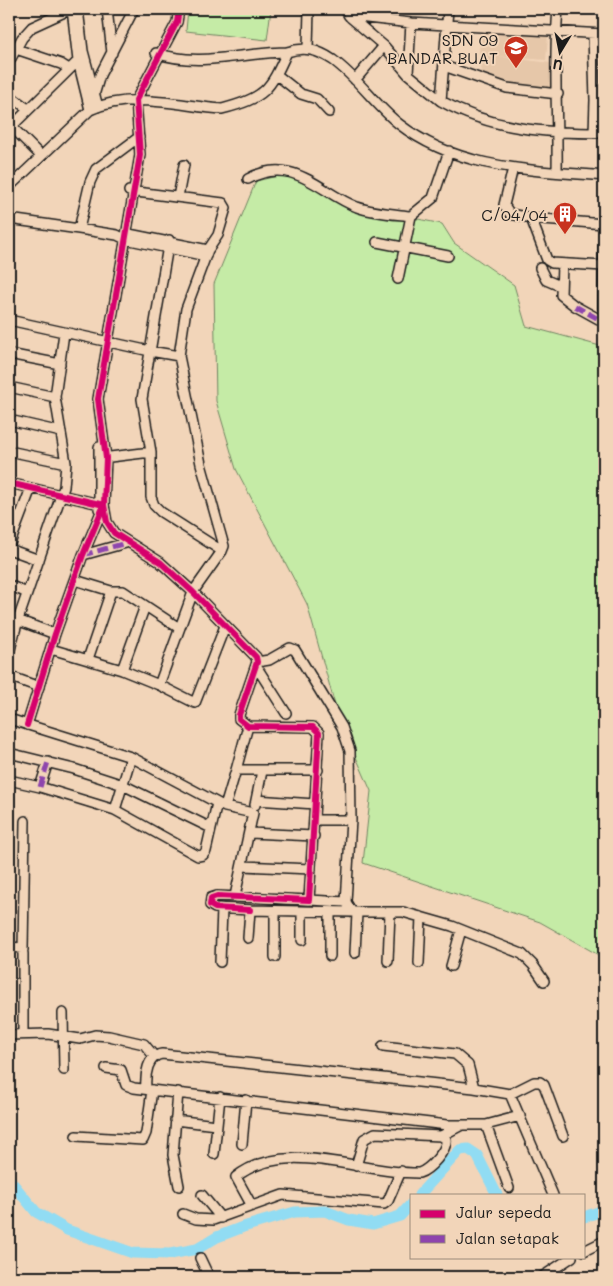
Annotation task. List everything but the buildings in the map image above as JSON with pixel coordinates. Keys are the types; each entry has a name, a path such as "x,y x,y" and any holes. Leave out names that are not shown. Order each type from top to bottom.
{"street":[{"path":"9,62 32,27 72,9 78,61 94,108"},
{"path":"78,9 83,51 94,94 94,108"},
{"path":"107,9 112,53"},
{"path":"94,94 100,75 134,9"},
{"path":"27,725 55,634 101,505 103,458 92,395 104,341 131,191 140,155 133,100 158,53 171,24 174,9"},
{"path":"158,53 178,22 179,9"},
{"path":"308,48 309,9"},
{"path":"441,102 448,9"},
{"path":"556,172 558,94 556,32 558,9"},
{"path":"347,13 411,24 604,34"},
{"path":"347,13 384,46 408,74 441,102 465,115 491,123 558,132 604,133"},
{"path":"408,74 411,24"},
{"path":"593,34 600,67 600,100 594,133"},
{"path":"355,80 384,46"},
{"path":"158,53 196,58 231,59 260,52 287,52 297,48 308,48 322,53 355,80 397,122 430,144 472,159 512,168 604,176"},
{"path":"16,49 61,64 69,69"},
{"path":"9,187 40,155 94,108 133,100 222,109 254,98 266,90 277,75 287,52"},
{"path":"40,155 10,127 78,61"},
{"path":"444,66 507,88 558,94"},
{"path":"277,75 301,94 316,99 329,112"},
{"path":"9,95 28,109"},
{"path":"79,230 92,176 96,170 137,138"},
{"path":"398,279 411,216 434,198 449,151"},
{"path":"178,197 184,165"},
{"path":"512,168 504,205 510,214 531,218 604,224"},
{"path":"248,179 272,172 299,174 356,207 411,216"},
{"path":"131,191 226,204 218,236 207,253 186,309 180,356 201,464 224,544 222,552 193,592 159,685"},
{"path":"531,218 544,257 549,262 604,266"},
{"path":"9,219 168,243 207,253"},
{"path":"574,306 603,309 604,230"},
{"path":"376,242 448,256"},
{"path":"168,243 142,399 151,452 152,497 154,505 161,512 222,552"},
{"path":"562,264 561,295 574,306 604,322"},
{"path":"540,268 546,280 560,286"},
{"path":"9,320 180,356"},
{"path":"9,653 13,619 27,593 62,496 66,463 55,397 64,333"},
{"path":"9,354 60,364"},
{"path":"9,387 55,397"},
{"path":"9,420 61,432"},
{"path":"9,452 66,463"},
{"path":"103,458 151,452"},
{"path":"9,483 101,505"},
{"path":"31,488 9,548 39,560"},
{"path":"101,505 107,522 114,533 126,543 160,562 193,592 256,657 256,664 239,719 248,726 315,728 319,733 309,900"},
{"path":"9,515 19,519"},
{"path":"83,555 126,543"},
{"path":"75,580 111,591 124,591 179,628"},
{"path":"9,586 27,593"},
{"path":"88,659 111,591"},
{"path":"122,670 145,606"},
{"path":"13,619 55,634"},
{"path":"51,649 122,670 196,703 225,626"},
{"path":"256,664 269,660 290,648 295,650 342,727 350,751 351,820 346,902"},
{"path":"256,664 286,713"},
{"path":"9,676 39,687"},
{"path":"9,720 132,757 221,805 253,813"},
{"path":"9,780 40,787 115,810 198,856 203,855 206,851 211,828 236,770 248,726"},
{"path":"9,753 48,762 123,785 211,828"},
{"path":"115,810 132,757"},
{"path":"40,787 48,762"},
{"path":"236,770 318,770"},
{"path":"235,896 262,771"},
{"path":"256,800 315,804"},
{"path":"315,820 351,820"},
{"path":"23,1034 25,821"},
{"path":"250,833 314,836"},
{"path":"242,866 311,869"},
{"path":"355,953 355,912 346,902 235,896 212,898 210,905 222,909 330,913 355,912 403,912 461,930 522,954 533,965 544,981"},
{"path":"220,962 222,909"},
{"path":"248,938 250,910"},
{"path":"275,957 276,911"},
{"path":"302,912 302,940"},
{"path":"388,961 390,912"},
{"path":"330,913 330,956"},
{"path":"419,963 421,917"},
{"path":"451,966 461,930"},
{"path":"9,947 23,950"},
{"path":"63,1013 64,1070"},
{"path":"9,1035 64,1036 80,1039 95,1035 109,1036 144,1044 154,1056"},
{"path":"384,1046 455,1054 468,1066 474,1088"},
{"path":"154,1056 170,1055 474,1088 510,1094 534,1082 540,1082 544,1086 563,1136"},
{"path":"76,1136 142,1140 146,1133 149,1089 148,1066 154,1056"},
{"path":"106,1068 121,1070 128,1087 460,1126 486,1125 520,1116"},
{"path":"178,1092 174,1120 173,1155 179,1186"},
{"path":"510,1094 553,1194"},
{"path":"214,1154 220,1097"},
{"path":"242,1144 246,1100"},
{"path":"174,1120 216,1125"},
{"path":"486,1125 509,1188"},
{"path":"441,1136 460,1126"},
{"path":"252,1206 236,1177 274,1159 296,1158 356,1166 419,1173 427,1169 445,1147 446,1139 441,1136 375,1133 364,1139 356,1166"},
{"path":"183,1214 204,1220 221,1218 278,1195 384,1204 388,1201 401,1171"},
{"path":"202,1195 221,1218"},
{"path":"586,1250 604,1241"},
{"path":"200,1258 209,1277"},
{"path":"542,1277 570,1258"}],"shaded area":[{"path":"481,30 548,35 546,60 495,56 551,63 550,92 480,76 482,55 479,54"}],"green space":[{"path":"188,9 271,9 267,40 186,31"},
{"path":"286,174 341,203 442,224 454,243 514,285 526,326 604,347 604,958 540,922 363,863 371,791 338,716 307,604 236,469 216,401 214,284 256,181"}],"waterway":[{"path":"420,1194 460,1150 468,1149 477,1155 496,1194"},
{"path":"9,1179 36,1212 67,1230 133,1253 170,1254 197,1249 217,1237 243,1227 295,1212 325,1211 349,1220 373,1224 400,1216 410,1205"},
{"path":"586,1216 604,1210"}],"marked path":[{"path":"575,306 604,322"},
{"path":"83,555 126,543"},
{"path":"40,787 48,762"}],"cycle path":[{"path":"27,725 55,634 83,555 104,505 106,458 98,399 140,155 136,100 177,22 179,9"},
{"path":"9,483 104,505 107,522 114,533 160,562 193,592 256,657 257,662 239,719 248,726 313,727 319,733 309,900 217,896 211,898 210,905 215,908 250,910"}],"place":[{"name":"SDN 09 BANDAR BUAT","path":"516,69"},
{"name":"C/04/04","path":"565,235"}]}
